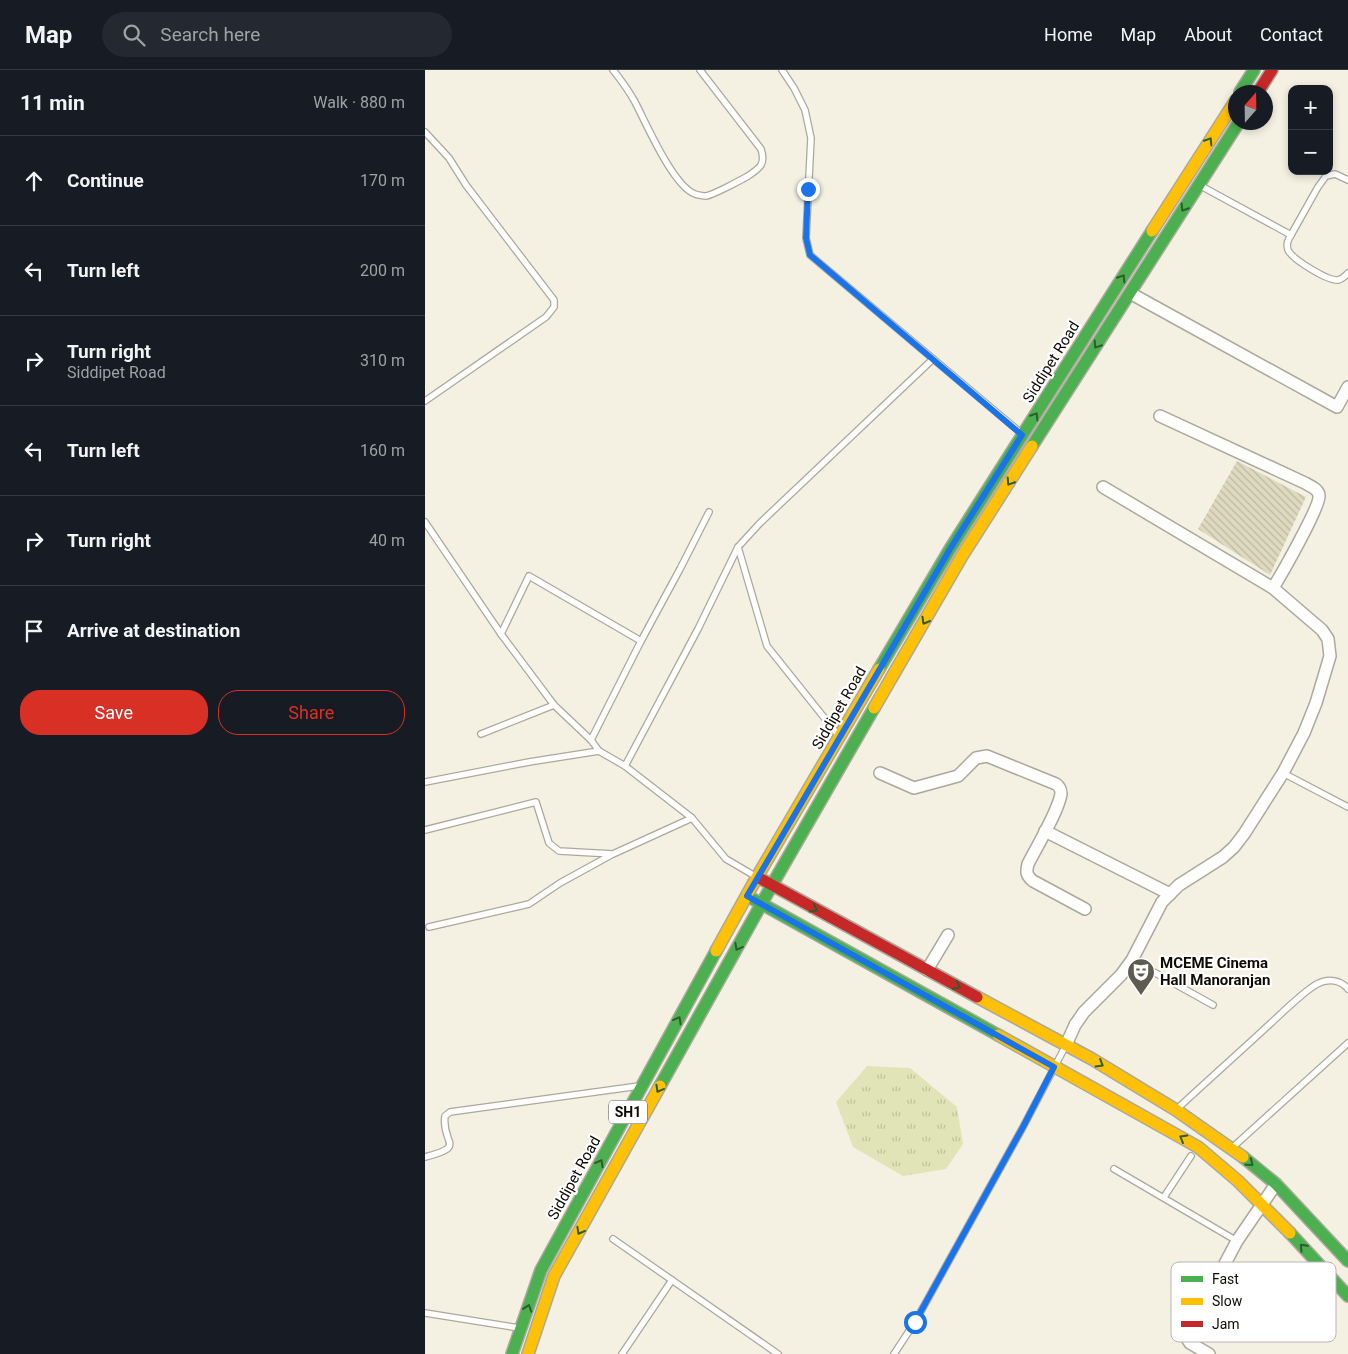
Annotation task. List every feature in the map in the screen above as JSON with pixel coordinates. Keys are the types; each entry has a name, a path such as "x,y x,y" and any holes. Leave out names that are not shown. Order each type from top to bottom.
{"main road":[{"path":"1245,85 1255,70"},
{"path":"1262,85 1272,70"},
{"name":"Siddipet Road","path":"512,1354 541,1270 757,877 950,549 1228,111"},
{"name":"Siddipet Road","path":"528,1354 554,1276 761,904 962,556 1234,130"},
{"path":"757,877 1066,1045 1176,1110 1232,1148 1276,1184 1348,1262"},
{"path":"747,896 1198,1147 1220,1164 1262,1204 1316,1262"},
{"path":"900,982 911,962"},
{"path":"983,1028 994,1006"},
{"path":"1336,1283 1348,1296"}],"street":[{"path":"1130,293 1337,407 1348,388"},
{"path":"1159,416 1305,483 1318,492 1319,497 1309,521 1283,573 1273,588"},
{"path":"1066,1045 1084,1012 1121,975 1133,960 1162,902 1179,885 1208,867 1234,847 1283,773 1304,733 1317,703 1330,656 1328,639 1322,630 1273,588 1103,487"},
{"path":"881,773 914,788 958,776 976,758 987,756 1049,780 1060,787 1061,792 1057,806 1028,864 1027,876 1085,909"},
{"path":"1045,831 1170,894"},
{"path":"927,970 948,935"},
{"path":"1226,1262 1237,1241 1276,1184"},
{"path":"1188,1342 1209,1354"}],"lane":[{"path":"613,70 634,100 655,141 682,185 694,194 706,196 746,177 759,168 763,156 761,149 701,70"},
{"path":"782,70 805,110 811,138 806,238 810,255 1022,435"},
{"path":"425,132 449,158 466,185 554,300 554,307 546,317 425,401"},
{"path":"1348,180 1335,174 1326,176 1287,243 1287,248 1292,256 1304,265 1331,279 1343,279 1348,273"},
{"path":"1199,185 1291,235"},
{"path":"625,766 698,629 738,548 760,523 933,359"},
{"path":"591,740 709,512"},
{"path":"425,522 501,634 554,705 591,740 599,751 625,766 692,818 726,858 757,877"},
{"path":"738,548 767,646 839,737"},
{"path":"501,634 529,576 641,641"},
{"path":"481,734 554,705"},
{"path":"425,782 599,751"},
{"path":"1283,773 1348,807"},
{"path":"425,830 536,802 549,842 559,851 613,854"},
{"path":"429,927 529,904 560,883 613,854 692,818"},
{"path":"1133,960 1213,1005"},
{"path":"1176,1110 1287,1008 1317,984 1325,981 1338,981 1348,989"},
{"path":"1232,1148 1348,1043"},
{"path":"894,1354 929,1296 1019,1135 1066,1045"},
{"path":"425,1158 448,1149 450,1144 444,1122 445,1116 450,1112 642,1086"},
{"path":"1165,1197 1191,1156"},
{"path":"1114,1169 1165,1197 1237,1241"},
{"path":"613,1239 778,1354"},
{"path":"622,1354 672,1280"},
{"path":"425,1314 521,1328"}],"green space":[{"path":"867,1066 910,1068 957,1107 963,1144 946,1169 903,1176 853,1147 836,1102"}],"building":[{"path":"1237,461 1306,497 1270,575 1198,529"}],"traffic: fast":[{"path":"1244,85 1254,70"},
{"path":"1032,446 1234,130"},
{"path":"879,669 950,549 1152,231"},
{"path":"660,1086 772,885 874,708"},
{"path":"751,898 998,1035"},
{"path":"512,1354 541,1270 716,951"},
{"path":"1243,1157 1276,1184 1348,1261"},
{"path":"1290,1233 1317,1262"},
{"path":"1336,1283 1348,1296"}],"traffic: slow":[{"path":"1152,231 1228,112"},
{"path":"874,708 962,556 1032,446"},
{"path":"716,951 757,877 879,669"},
{"path":"977,997 1092,1059 1176,1110 1243,1157"},
{"path":"998,1035 1198,1147 1238,1181 1290,1233"},
{"path":"528,1354 554,1276 660,1086"}],"traffic: jam":[{"path":"1262,85 1272,70"},
{"path":"761,879 977,997"}],"place":[{"name":"MCEME Cinema Hall Manoranjan","path":"1141,996"}],"route":[{"path":"808,189 806,238 810,255 1022,435 950,549 747,896 1054,1067 915,1322"}]}
